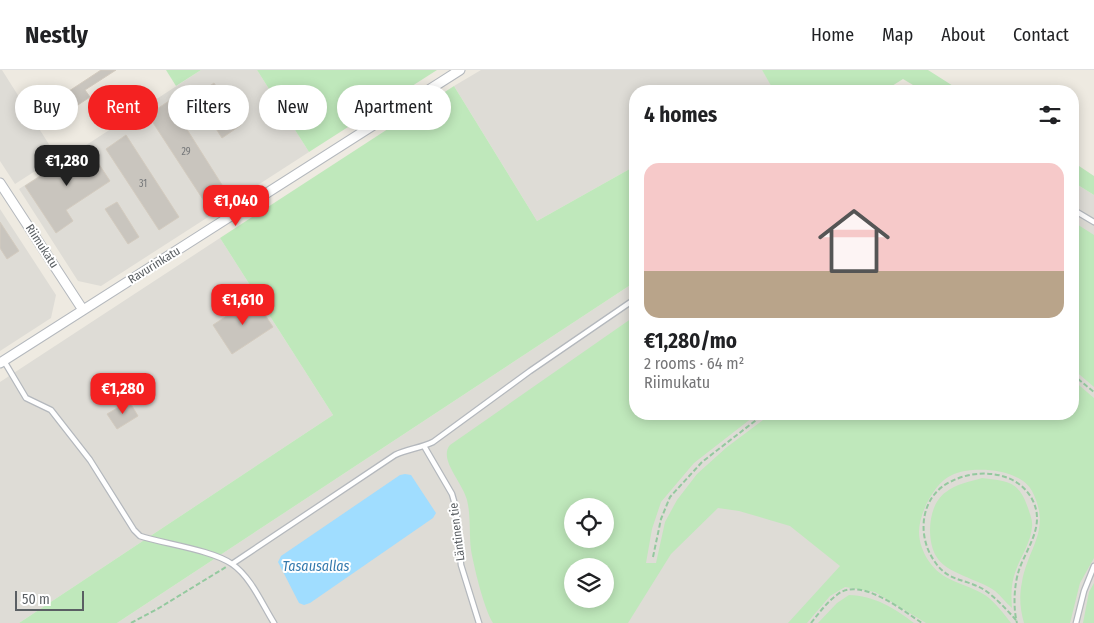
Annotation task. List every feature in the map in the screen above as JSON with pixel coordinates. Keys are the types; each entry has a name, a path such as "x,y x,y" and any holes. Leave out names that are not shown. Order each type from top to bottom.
{"street":[{"name":"Ravurinkatu","path":"2,362 460,70"},
{"name":"Riimukatu","path":"0,183 83,310"}],"lane":[{"path":"1079,213 1094,222"},
{"path":"232,564 395,455 433,442 629,303"},
{"path":"2,362 26,398 50,410 84,453 134,530 140,536 208,553 232,564 247,579 274,623"},
{"name":"Läntinen tie","path":"424,446 452,494 456,508 461,565 474,612 479,623"},
{"path":"1076,623 1084,591 1094,566"}],"path":[{"path":"1079,380 1094,392"},
{"path":"653,558 661,520 670,497 702,462 756,420"},
{"path":"975,474 999,474 1015,480 1023,486 1033,500 1038,519 1036,531 1019,571 1015,595 1017,622 986,591 944,573 933,561 925,543 922,528 931,498 951,481 975,474"},
{"path":"131,623 232,564"},
{"path":"811,623 839,593 861,590 883,598 922,623"}],"shaded area":[{"path":"0,70 2,70 15,91 15,130 40,130 57,157 15,184 0,161"},
{"path":"201,70 257,70 267,85 259,85 259,130 295,130 309,152 101,286 78,281 19,189 109,130 158,130 158,98 168,92 168,130 249,130 249,85 178,85"},
{"path":"481,70 762,70 771,85 629,85 629,169 537,221 454,86"},
{"path":"1079,186 1094,195 1094,623 117,623 629,286 629,420 1079,420"},
{"path":"0,209 56,295 51,318 0,351"},
{"path":"220,238 333,415 19,623 0,623 0,382"}],"green space":[{"path":"166,70 201,70 178,85 175,85"},
{"path":"257,70 437,70 414,85 337,85 337,130 343,130 309,152 295,130 327,130 327,85 267,85"},
{"path":"762,70 928,70 952,85 913,85 903,79 894,85 771,85"},
{"path":"454,86 537,221 629,169 629,286 117,623 19,623 333,415 220,238 386,130 451,130 451,88"},
{"path":"1079,166 1094,176 1094,195 1079,186"},
{"path":"1079,225 1094,235 1094,387 1079,374"},
{"path":"629,320 629,420 749,420 694,463 661,502 652,529 646,563 656,563 665,522 677,500 697,474 727,447 763,420 1079,420 1079,385 1094,398 1094,558 1080,583 1070,623 1024,623 1020,602 1021,587 1037,538 1040,517 1038,505 1032,491 1018,478 996,471 972,470 952,475 934,491 925,507 920,524 921,543 928,560 934,568 947,578 985,595 1011,623 926,623 875,592 845,587 830,596 807,623 788,623 840,566 790,526 739,511 718,508 671,554 628,623 493,623 483,598 472,557 467,500 447,457 450,445"},
{"path":"982,478 999,480 1016,487 1025,499 1032,520 1030,538 1013,579 1012,608 995,591 947,567 936,556 931,541 930,522 935,505 940,497 954,487"},
{"path":"1094,583 1094,623 1083,623 1089,592"},
{"path":"849,595 875,600 900,613 914,623 818,623 837,603"}],"water":[{"name":"Tasausallas","path":"400,475 411,475 436,513 433,518 310,603 304,605 299,603 278,562 281,556"}],"building":[{"path":"101,70 116,70 93,85 88,85 88,88 85,90 88,98 78,105 78,85"},
{"path":"168,102 168,130 187,130 224,188 204,201 158,130 158,108"},
{"path":"217,130 234,130 222,138"},
{"path":"126,135 179,217 159,230 106,149"},
{"path":"87,146 110,181 66,210 73,221 56,233 25,186"},
{"path":"117,202 139,237 128,244 105,209"},
{"path":"0,222 19,251 7,259 0,248"},
{"path":"254,298 273,327 232,354 213,325"},
{"path":"129,401 138,416 117,429 107,414"}]}
